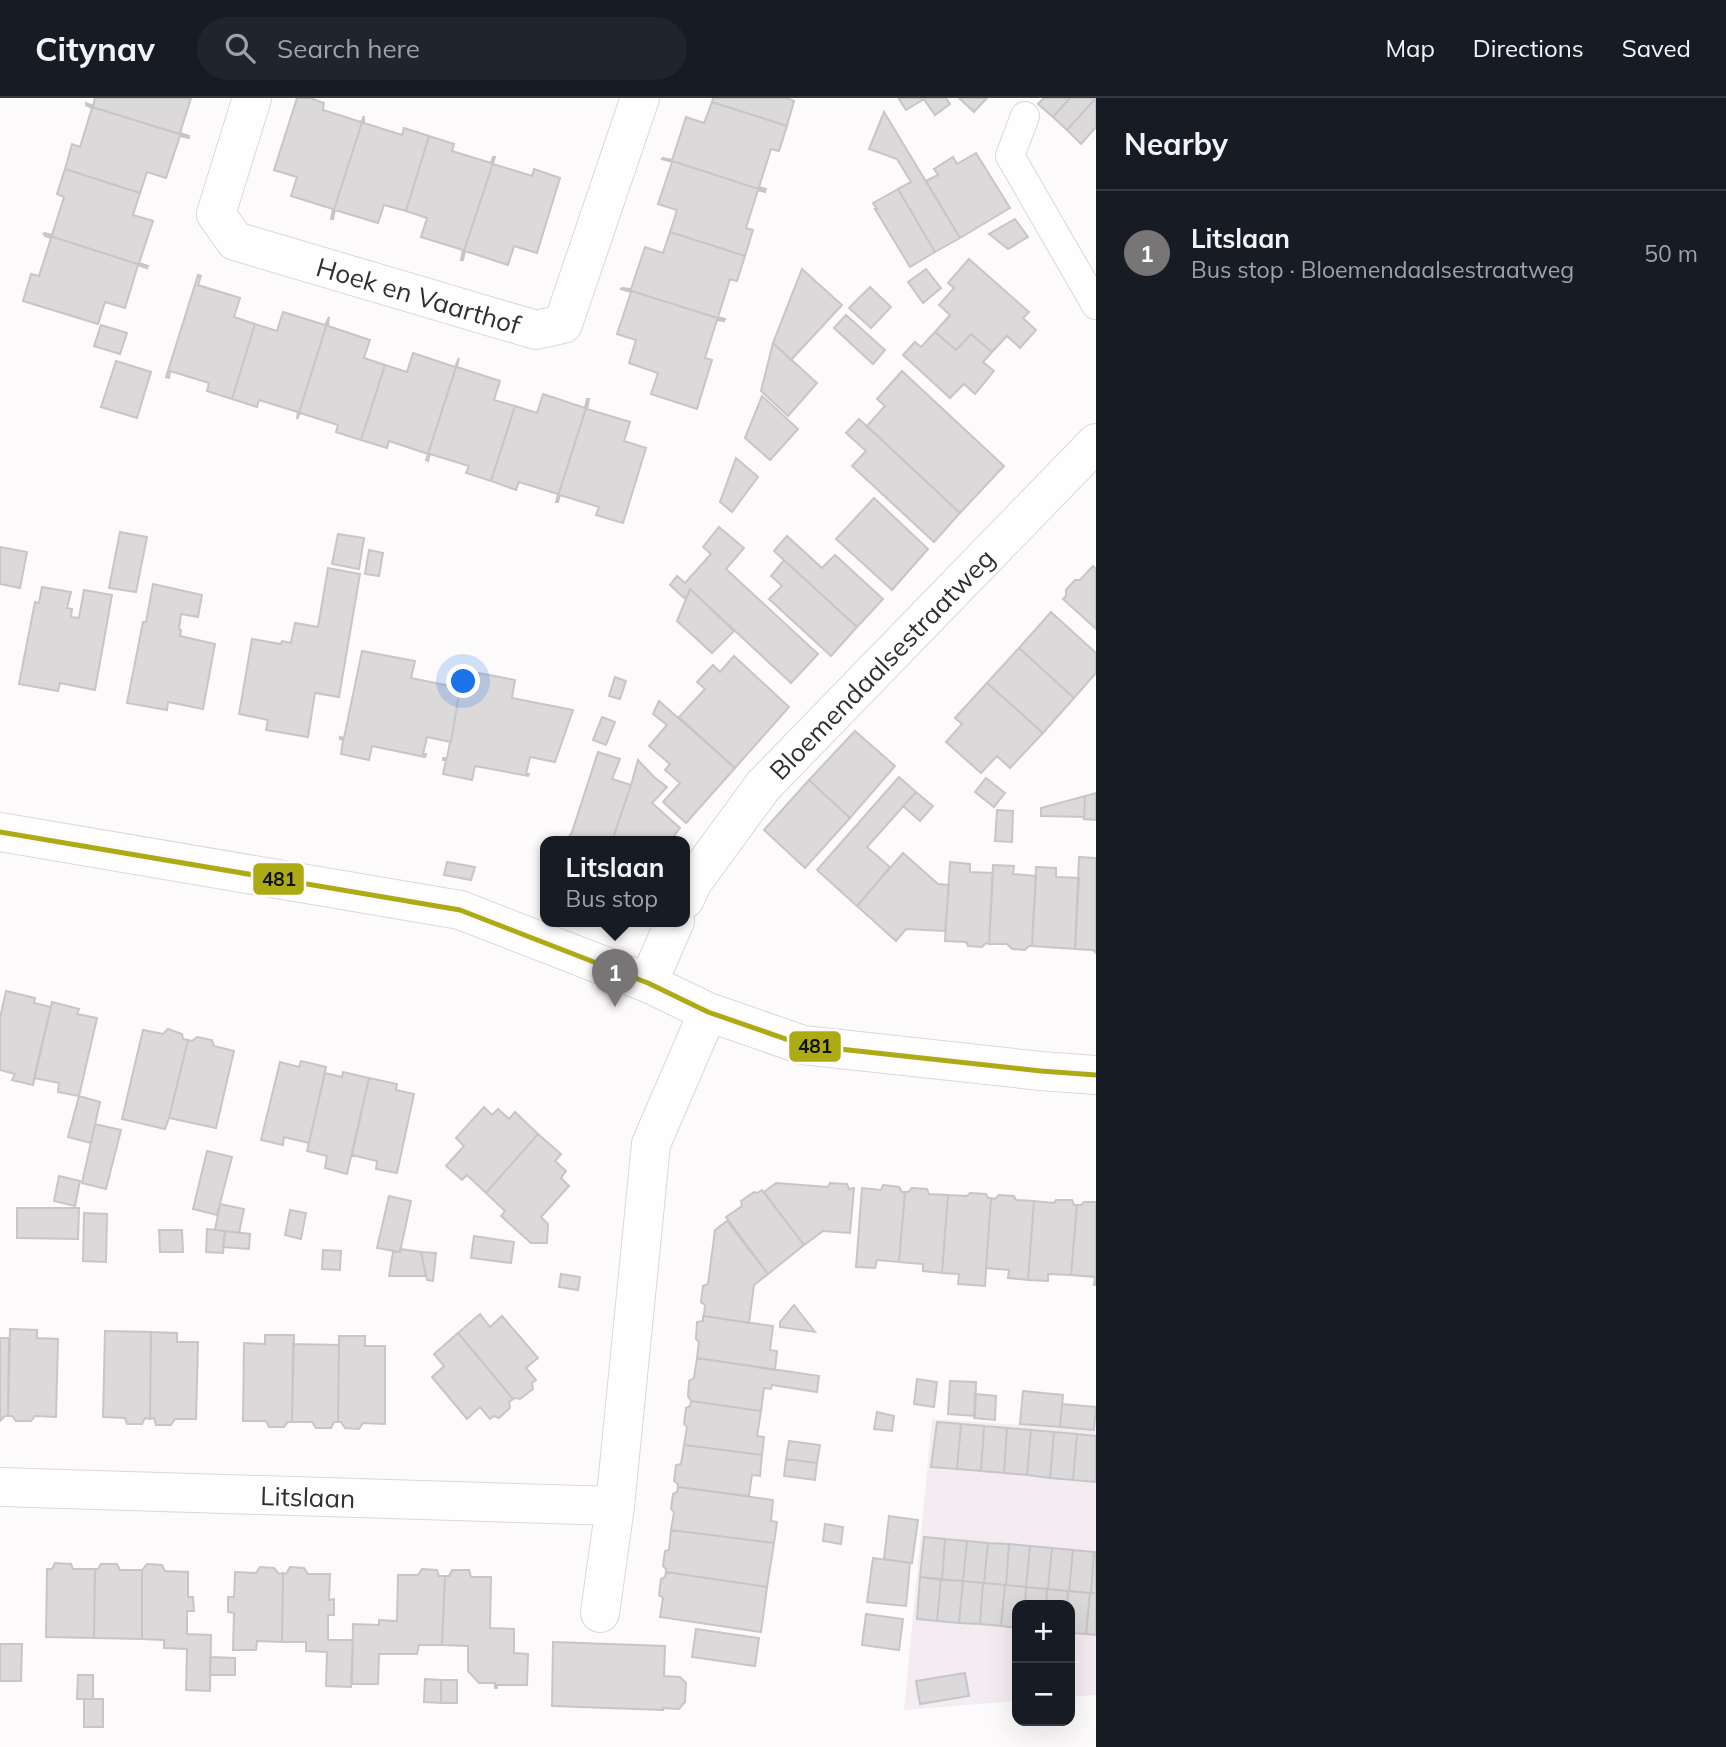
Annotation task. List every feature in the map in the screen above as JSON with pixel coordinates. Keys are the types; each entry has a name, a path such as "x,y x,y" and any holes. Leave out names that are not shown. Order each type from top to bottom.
{"street":[{"name":"Hoek en Vaarthof","path":"251,98 216,214 235,241 536,330 563,324 640,98"},
{"name":"Bloemendaalsestraatweg","path":"690,888 764,786 1096,443"},
{"path":"0,832 460,910 648,983 708,1012 803,1045 1096,1075"},
{"path":"648,983 673,927"},
{"path":"600,1613 615,1506 651,1144 708,1012"},
{"name":"Litslaan","path":"0,1487 615,1506"}],"lane":[{"path":"1025,116 1010,156 1096,305"}],"shaded area":[{"path":"932,1419 1096,1430 1096,1695 1075,1697 1075,1600 1012,1600 1012,1701 904,1710"}],"building":[{"path":"95,98 191,98 180,133 189,137 86,105 93,106"},
{"path":"297,98 310,98 324,103 323,110 361,122 364,116 331,219 333,209 291,196 297,177 274,170"},
{"path":"713,98 787,98 794,101 787,126 712,102"},
{"path":"900,98 923,98 924,99 906,110"},
{"path":"923,98 946,98 950,104 935,115"},
{"path":"959,98 987,98 974,112"},
{"path":"1044,98 1070,98 1053,117 1038,104"},
{"path":"1070,98 1096,98 1067,130 1053,117"},
{"path":"1096,98 1096,127 1081,144 1067,130"},
{"path":"712,102 787,126 779,151 771,149 759,187 766,189 765,191 663,158 672,160 686,117 704,123"},
{"path":"86,105 189,137 180,136 166,178 147,172 140,193 65,169 72,144 80,147 92,108"},
{"path":"884,112 960,238 935,252 898,189 911,182 897,159 869,149"},
{"path":"364,116 364,123 402,135 404,128 429,136 406,211 384,205 378,223 335,210 331,219"},
{"path":"429,136 454,144 452,151 491,163 495,157 461,260 463,250 421,237 427,218 406,211"},
{"path":"976,153 1010,208 960,238 926,181 938,175 934,169 953,157 957,164"},
{"path":"495,157 493,164 532,176 534,169 560,178 537,253 514,246 508,265 465,251 461,260"},
{"path":"663,158 765,191 758,190 746,228 753,230 745,256 670,232 677,210 658,204 672,162"},
{"path":"65,169 140,193 133,215 153,221 139,263 147,267 44,234 52,235 64,197 57,194"},
{"path":"898,189 935,252 910,267 873,203"},
{"path":"1015,219 1028,237 1008,249 989,234"},
{"path":"670,232 745,256 737,281 730,279 718,317 724,320 622,288 631,289 645,247 663,253"},
{"path":"44,234 147,267 138,265 125,308 105,302 98,324 23,301 31,274 39,276 51,238"},
{"path":"969,259 1029,312 1023,318 1036,330 1020,348 1007,336 992,352 971,334 956,350 935,332 950,315 939,305 954,288 948,283"},
{"path":"802,269 842,305 791,360 773,343"},
{"path":"926,269 941,288 923,303 908,282"},
{"path":"198,275 201,276 198,285 240,298 234,317 255,324 232,399 207,391 209,383 170,371 169,378 166,377"},
{"path":"870,287 891,307 871,328 849,308"},
{"path":"622,288 724,320 717,320 705,358 712,360 697,409 651,394 658,373 629,363 636,340 617,334 631,292"},
{"path":"283,312 325,325 329,317 297,419 298,412 259,400 257,407 232,399 255,324 277,331"},
{"path":"846,315 885,350 873,364 834,328"},
{"path":"329,317 328,326 370,340 364,358 385,365 361,440 336,432 338,425 300,413 297,419"},
{"path":"101,325 127,333 120,354 94,346"},
{"path":"935,332 956,350 971,334 992,352 983,362 994,371 975,394 964,384 950,398 903,355 915,342 921,347"},
{"path":"773,343 817,383 788,416 761,391"},
{"path":"413,353 455,367 459,358 428,454 389,441 387,448 361,440 385,365 407,372"},
{"path":"459,358 457,367 500,381 494,400 515,406 491,481 466,473 469,466 430,454 428,461 426,460"},
{"path":"116,361 151,372 137,418 101,407"},
{"path":"902,371 1004,466 960,513 867,426 885,406 877,399"},
{"path":"543,394 585,408 589,399 556,502 558,494 519,482 516,490 491,481 515,406 537,413"},
{"path":"762,396 798,429 770,460 745,438"},
{"path":"589,399 587,409 630,422 624,441 646,448 623,523 596,515 599,507 560,495 556,502"},
{"path":"859,419 960,513 934,542 852,466 866,451 846,433"},
{"path":"736,458 758,477 732,512 720,502"},
{"path":"874,498 928,549 892,590 836,539"},
{"path":"719,527 744,548 726,569 818,654 791,683 690,589 684,598 670,585 677,576 685,583 711,554 703,547"},
{"path":"120,532 147,537 136,592 109,588"},
{"path":"338,534 364,538 359,569 332,564"},
{"path":"787,536 822,568 835,555 883,599 857,627 774,551"},
{"path":"0,547 27,552 20,588 0,584"},
{"path":"369,550 383,553 379,576 365,574"},
{"path":"784,560 857,627 831,656 769,599 782,586 771,576"},
{"path":"1093,566 1096,569 1096,629 1063,599 1066,590 1075,580 1080,580"},
{"path":"328,568 360,574 339,697 315,693 308,737 266,730 268,720 239,714 252,639 291,643 295,623 318,627"},
{"path":"153,584 202,595 198,617 181,614 179,629 180,636 215,644 203,709 168,702 167,710 127,703"},
{"path":"42,587 71,592 67,608 72,609 71,617 79,618 84,590 112,595 95,690 60,683 58,691 19,684 35,602 39,603"},
{"path":"690,589 734,631 712,653 677,621"},
{"path":"1051,612 1096,653 1096,673 1074,698 1019,648"},
{"path":"1019,648 1074,698 1043,733 987,683"},
{"path":"362,651 415,661 411,678 460,688 451,742 427,737 423,754 426,754 425,757 372,746 369,760 341,754 343,740 340,737 344,738"},
{"path":"734,656 789,707 735,768 679,717 705,689 697,682 713,665 720,672"},
{"path":"463,670 515,680 512,698 573,710 555,762 530,757 526,774 529,774 528,776 475,766 472,780 443,774 446,760 443,758 447,758 451,742"},
{"path":"615,677 626,681 620,699 609,696"},
{"path":"987,683 1043,733 1010,768 997,756 981,773 946,742 962,724 955,718"},
{"path":"659,701 735,768 686,823 663,802 680,783 665,770 670,764 649,746 667,725 653,714"},
{"path":"602,717 615,722 606,745 593,740"},
{"path":"855,731 895,766 850,818 809,780"},
{"path":"598,752 620,759 612,779 631,785 614,836 570,836"},
{"path":"638,760 667,787 652,803 680,828 674,836 614,836"},
{"path":"899,777 916,792 867,847 890,867 857,906 817,870"},
{"path":"986,778 1005,793 994,807 975,792"},
{"path":"809,780 850,818 805,868 764,830"},
{"path":"916,792 933,806 920,821 903,806"},
{"path":"1096,793 1096,820 1084,819 1085,796"},
{"path":"1085,796 1084,817 1041,816 1041,808"},
{"path":"997,810 1013,811 1012,842 995,841"},
{"path":"903,853 938,884 949,885 945,931 906,929 896,941 857,906"},
{"path":"1079,857 1096,858 1096,953 1093,950 1075,949"},
{"path":"447,862 475,867 471,880 444,875"},
{"path":"950,862 970,864 970,872 993,873 989,944 986,943 982,947 968,946 966,942 945,941"},
{"path":"993,865 1014,866 1013,874 1036,876 1032,946 1025,950 1012,949 1007,944 989,944"},
{"path":"1036,867 1056,868 1056,877 1079,878 1075,949 1032,946"},
{"path":"6,991 35,998 34,1003 51,1007 33,1085 12,1080 15,1074 0,1070 0,1018"},
{"path":"52,1002 79,1009 77,1014 97,1018 79,1096 58,1092 59,1083 34,1078"},
{"path":"168,1029 182,1034 183,1039 188,1040 165,1129 122,1119 143,1030 163,1034"},
{"path":"197,1037 212,1040 214,1046 234,1051 216,1128 169,1118 188,1040 192,1041"},
{"path":"301,1061 326,1067 309,1143 284,1137 283,1145 261,1140 280,1062 299,1067"},
{"path":"343,1072 369,1078 347,1174 325,1168 327,1156 307,1151 325,1073 342,1077"},
{"path":"369,1078 397,1084 396,1090 414,1094 397,1173 376,1169 377,1161 352,1155"},
{"path":"79,1096 100,1102 91,1143 68,1137"},
{"path":"484,1107 492,1115 498,1109 509,1119 515,1112 538,1134 486,1193 467,1175 462,1180 446,1166 464,1146 456,1138"},
{"path":"95,1124 121,1130 106,1189 82,1183"},
{"path":"538,1134 561,1154 555,1161 566,1171 561,1178 569,1186 541,1217 548,1224 547,1243 531,1243 501,1216 505,1211 486,1193"},
{"path":"207,1151 232,1157 217,1215 193,1209"},
{"path":"59,1176 80,1181 75,1206 54,1201"},
{"path":"776,1183 828,1187 830,1183 847,1184 849,1189 854,1188 850,1233 823,1231 804,1245 764,1192"},
{"path":"883,1185 899,1187 905,1192 899,1262 877,1260 875,1268 856,1267 862,1188 881,1190"},
{"path":"912,1188 927,1189 929,1194 948,1195 942,1273 923,1271 923,1264 899,1262 905,1192"},
{"path":"762,1190 804,1245 768,1274 726,1217 742,1206 741,1201"},
{"path":"970,1193 986,1194 991,1198 985,1286 958,1284 959,1274 942,1273 948,1195 967,1196"},
{"path":"999,1195 1034,1201 1028,1280 1008,1278 1009,1270 986,1268 991,1198 995,1199"},
{"path":"389,1196 411,1201 400,1252 377,1248"},
{"path":"1056,1200 1072,1200 1074,1205 1077,1205 1071,1275 1048,1274 1048,1281 1028,1280 1034,1201 1054,1203"},
{"path":"1096,1202 1096,1285 1095,1277 1071,1275 1077,1205"},
{"path":"220,1204 244,1209 239,1233 215,1230"},
{"path":"17,1208 79,1208 78,1239 17,1238"},
{"path":"290,1210 306,1213 301,1239 285,1235"},
{"path":"84,1213 107,1214 106,1262 83,1261"},
{"path":"727,1221 768,1274 754,1285 749,1323 704,1316 705,1305 701,1302 703,1286 708,1284 715,1230"},
{"path":"207,1229 225,1231 223,1253 206,1252"},
{"path":"159,1230 182,1230 183,1252 160,1252"},
{"path":"225,1231 250,1234 249,1249 223,1247"},
{"path":"474,1236 514,1242 511,1263 471,1258"},
{"path":"400,1249 421,1252 426,1276 389,1276 393,1252 400,1252"},
{"path":"323,1250 341,1251 340,1270 322,1269"},
{"path":"421,1252 436,1253 433,1281 427,1280"},
{"path":"561,1274 580,1277 578,1290 559,1287"},
{"path":"794,1305 815,1332 780,1327 780,1322"},
{"path":"480,1314 490,1327 502,1316 538,1358 526,1368 536,1380 532,1383 533,1389 520,1399 513,1399 458,1333"},
{"path":"703,1316 773,1326 770,1350 777,1351 775,1370 697,1358 697,1322 703,1321"},
{"path":"10,1329 37,1330 37,1338 58,1339 56,1417 35,1416 31,1421 16,1421 12,1416 8,1416"},
{"path":"105,1331 151,1332 150,1419 145,1418 142,1424 127,1424 125,1418 103,1417"},
{"path":"151,1332 177,1333 177,1342 198,1342 196,1419 175,1419 171,1425 156,1425 154,1418 150,1419"},
{"path":"458,1333 513,1399 509,1402 510,1408 499,1418 494,1416 490,1419 480,1407 467,1419 432,1377 444,1366 434,1354"},
{"path":"265,1335 294,1335 292,1422 288,1422 284,1427 269,1427 266,1421 243,1421 244,1343 265,1344"},
{"path":"339,1336 365,1336 365,1346 385,1346 385,1424 363,1423 359,1429 345,1428 338,1422"},
{"path":"0,1338 9,1338 8,1416 0,1421"},
{"path":"293,1344 339,1345 338,1422 334,1422 331,1428 316,1428 312,1422 292,1422"},
{"path":"697,1358 819,1376 817,1392 772,1385 771,1389 764,1388 761,1411 691,1401 688,1396 689,1381 694,1378"},
{"path":"917,1379 937,1382 934,1407 914,1404"},
{"path":"950,1381 976,1382 975,1416 948,1414"},
{"path":"1023,1391 1063,1395 1060,1427 1020,1424"},
{"path":"975,1394 996,1396 995,1420 974,1418"},
{"path":"691,1401 761,1411 757,1436 764,1437 762,1455 684,1445 686,1408"},
{"path":"1062,1404 1096,1407 1094,1430 1060,1427"},
{"path":"877,1412 894,1416 892,1431 874,1429"},
{"path":"937,1422 961,1424 957,1469 931,1467"},
{"path":"961,1424 984,1426 981,1471 957,1469"},
{"path":"984,1426 1007,1428 1004,1473 981,1471"},
{"path":"1007,1428 1031,1430 1027,1475 1004,1473"},
{"path":"1031,1430 1054,1432 1050,1478 1027,1475"},
{"path":"1054,1432 1077,1434 1073,1480 1050,1478"},
{"path":"1077,1434 1096,1436 1096,1482 1073,1480"},
{"path":"789,1441 820,1445 817,1463 786,1459"},
{"path":"684,1445 762,1455 760,1476 752,1475 749,1496 678,1487 674,1481 676,1465 681,1464"},
{"path":"786,1459 817,1463 815,1480 784,1476"},
{"path":"678,1487 773,1500 771,1521 777,1522 774,1543 671,1530 673,1494"},
{"path":"889,1516 918,1520 912,1563 884,1559"},
{"path":"825,1524 843,1527 841,1544 823,1541"},
{"path":"671,1530 774,1543 767,1587 666,1572 663,1566 665,1551 669,1550"},
{"path":"924,1537 945,1539 942,1580 920,1577"},
{"path":"945,1539 967,1541 963,1581 942,1580"},
{"path":"967,1541 988,1543 984,1583 963,1581"},
{"path":"988,1543 1009,1544 1006,1585 984,1583"},
{"path":"1009,1544 1030,1546 1026,1587 1006,1585"},
{"path":"1030,1546 1052,1548 1048,1589 1026,1587"},
{"path":"1052,1548 1073,1550 1069,1591 1048,1589"},
{"path":"1073,1550 1094,1552 1091,1593 1069,1591"},
{"path":"1094,1552 1096,1593 1091,1593"},
{"path":"873,1558 910,1563 906,1606 867,1602"},
{"path":"55,1563 71,1564 73,1569 95,1569 94,1638 46,1637 47,1569 52,1569"},
{"path":"101,1564 117,1564 120,1570 142,1570 142,1639 94,1638 95,1569"},
{"path":"147,1564 162,1565 165,1571 188,1572 188,1597 193,1597 194,1611 187,1611 187,1634 211,1635 210,1691 186,1690 187,1649 164,1648 164,1640 142,1639 142,1570"},
{"path":"260,1567 274,1568 279,1574 283,1573 282,1642 257,1641 256,1650 233,1650 234,1613 228,1612 228,1597 234,1597 235,1572 256,1573"},
{"path":"290,1567 304,1568 308,1574 330,1574 329,1600 334,1599 334,1615 328,1615 328,1640 353,1640 351,1687 326,1686 327,1652 306,1651 306,1642 282,1642 283,1573 286,1574"},
{"path":"422,1569 437,1570 439,1576 445,1576 442,1645 419,1645 417,1654 379,1654 378,1684 352,1684 353,1624 379,1625 379,1620 397,1621 398,1575 418,1575"},
{"path":"452,1570 469,1570 471,1577 491,1577 490,1628 514,1629 514,1653 528,1654 527,1685 497,1685 495,1688 495,1683 479,1683 468,1671 468,1646 442,1645 445,1576 449,1576"},
{"path":"666,1572 767,1587 761,1632 660,1617 663,1598 659,1595 661,1579"},
{"path":"920,1577 941,1579 937,1621 917,1619"},
{"path":"941,1579 963,1581 959,1623 937,1621"},
{"path":"963,1581 983,1583 980,1624 959,1623"},
{"path":"983,1583 1005,1585 1001,1626 980,1624"},
{"path":"1005,1585 1026,1587 1025,1600 1012,1600 1012,1627 1001,1626"},
{"path":"1026,1587 1047,1589 1046,1600 1025,1600"},
{"path":"1047,1589 1068,1591 1067,1600 1046,1600"},
{"path":"1068,1591 1090,1593 1086,1634 1075,1633 1075,1600 1067,1600"},
{"path":"1090,1593 1096,1593 1096,1635 1086,1634"},
{"path":"866,1614 903,1619 899,1650 862,1645"},
{"path":"696,1629 759,1638 755,1666 692,1657"},
{"path":"553,1642 665,1646 664,1676 680,1677 686,1683 685,1702 679,1709 663,1710 552,1706"},
{"path":"0,1644 22,1644 21,1681 0,1681"},
{"path":"210,1657 235,1658 235,1675 210,1675"},
{"path":"965,1673 969,1696 920,1704 916,1681"},
{"path":"78,1675 93,1675 93,1699 77,1699"},
{"path":"425,1679 441,1680 441,1703 424,1702"},
{"path":"441,1680 457,1680 457,1703 441,1703"},
{"path":"84,1699 103,1699 103,1727 84,1727"}],"transit line":[{"name":"481","path":"0,832 460,910 648,983 708,1012 803,1045 1096,1075"}],"place":[{"name":"Litslaan","path":"615,1007"}]}
